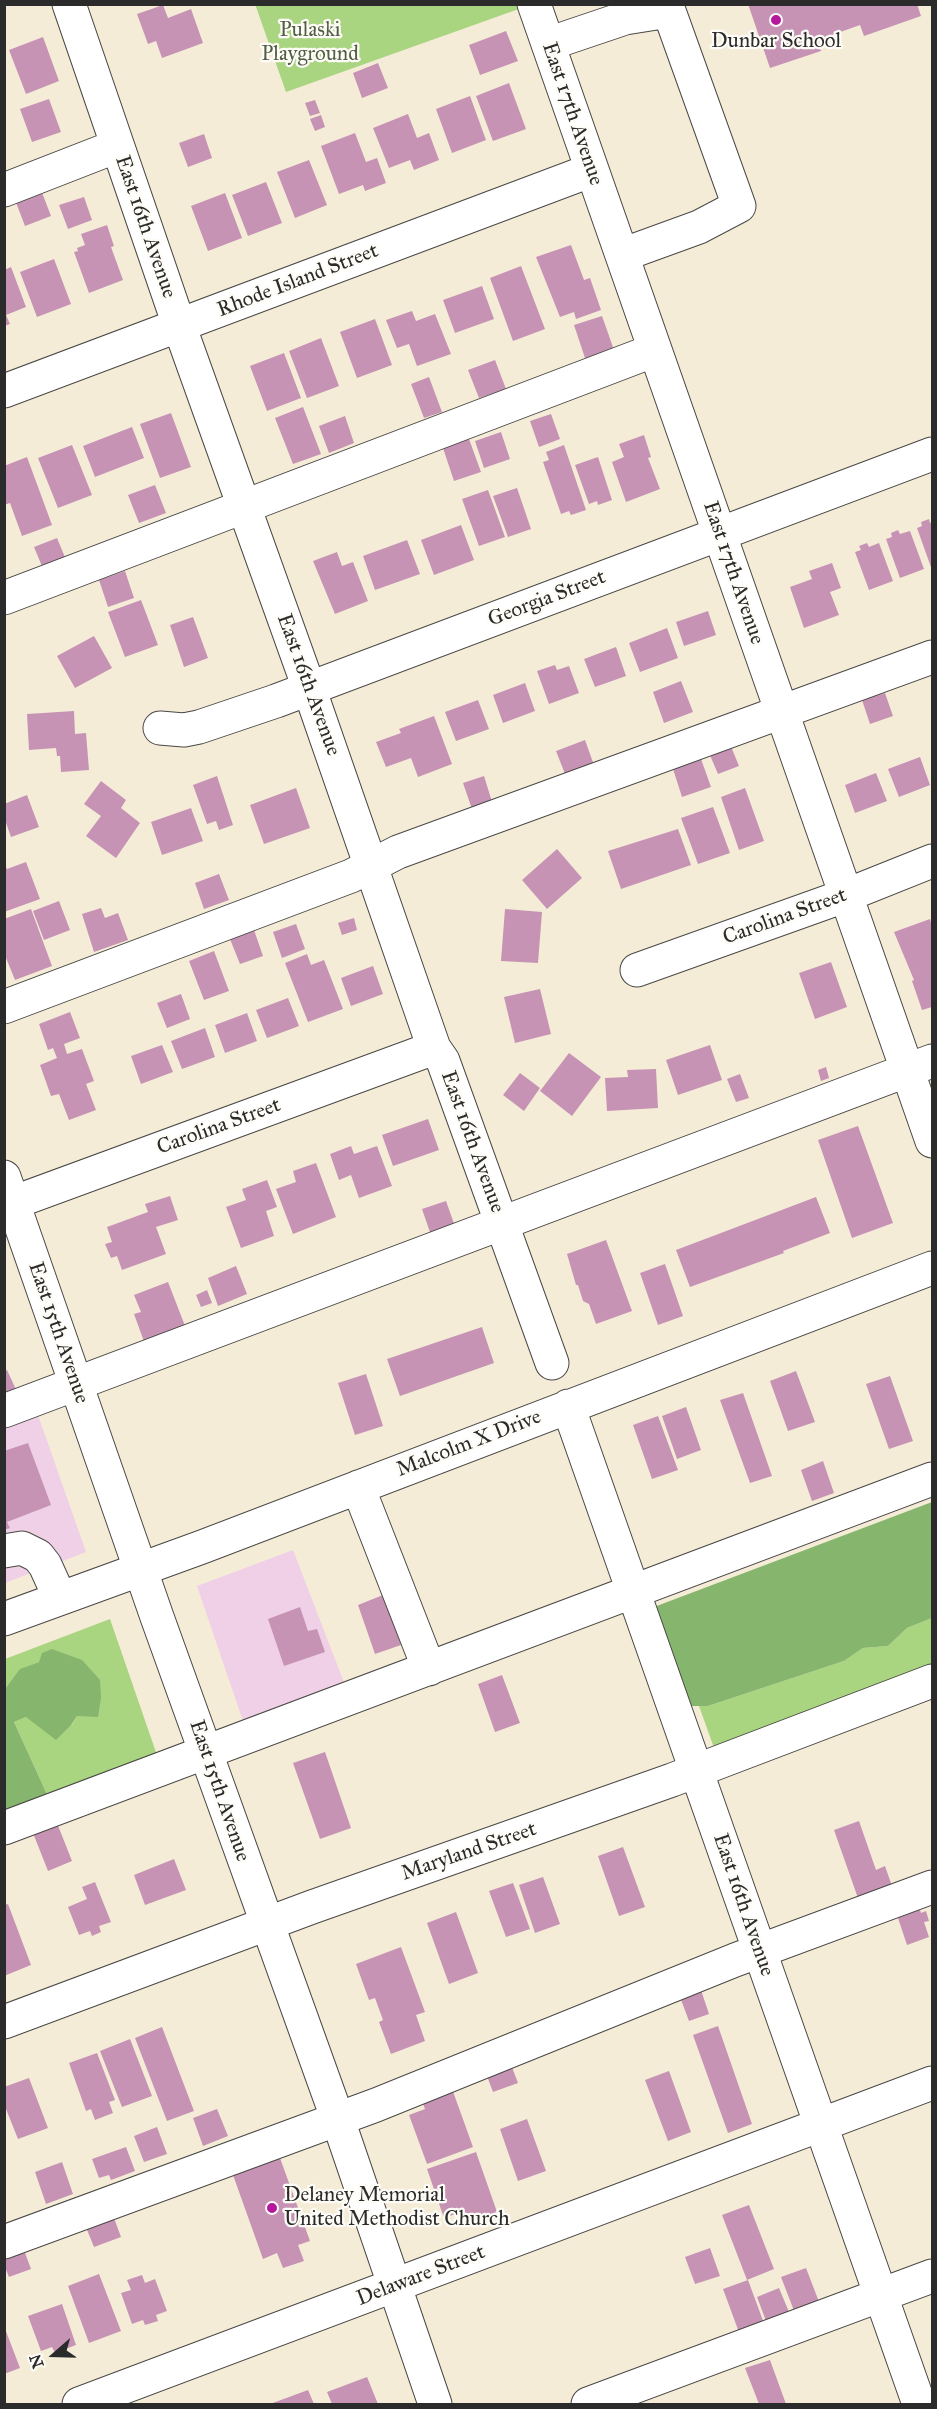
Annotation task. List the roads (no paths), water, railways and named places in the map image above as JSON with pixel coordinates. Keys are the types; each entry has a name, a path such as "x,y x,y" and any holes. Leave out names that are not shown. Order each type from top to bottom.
{"street":[{"name":"East 16th Avenue","path":"69,4 179,325 309,688 434,1048 443,1061 552,1363"},
{"name":"East 17th Avenue","path":"534,4 847,895 920,1066 933,1141"},
{"path":"548,44 625,18 669,11 739,206 699,227 622,255"},
{"path":"4,190 117,146"},
{"name":"Rhode Island Street","path":"4,391 592,170"},
{"path":"4,598 655,350"},
{"name":"Georgia Street","path":"160,728 174,730 199,727 933,454"},
{"path":"4,1007 351,876 398,852 933,657"},
{"name":"Carolina Street","path":"637,970 847,895 933,861"},
{"name":"Carolina Street","path":"7,1195 434,1048"},
{"path":"4,1411 920,1066"},
{"name":"East 15th Avenue","path":"7,1195 338,2120 435,2404"},
{"name":"Malcolm X Drive","path":"4,1619 933,1268"},
{"name":"East 16th Avenue","path":"568,1406 919,2404"},
{"path":"4,1828 933,1479"},
{"path":"358,1487 429,1669"},
{"path":"4,1551 22,1548 38,1556 45,1565 60,1598"},
{"name":"Maryland Street","path":"4,2022 266,1924 696,1771 933,1682"},
{"path":"4,2242 338,2120 760,1951 933,1887"},
{"name":"Delaware Street","path":"79,2404 933,2083"},
{"path":"588,2404 933,2276"}],"place":[{"name":"Dunbar School","path":"776,20"},
{"name":"Delaney Memorial United Methodist Church","path":"272,2208"}],"park label":[{"name":"Pulaski Playground","path":"310,43"}]}
